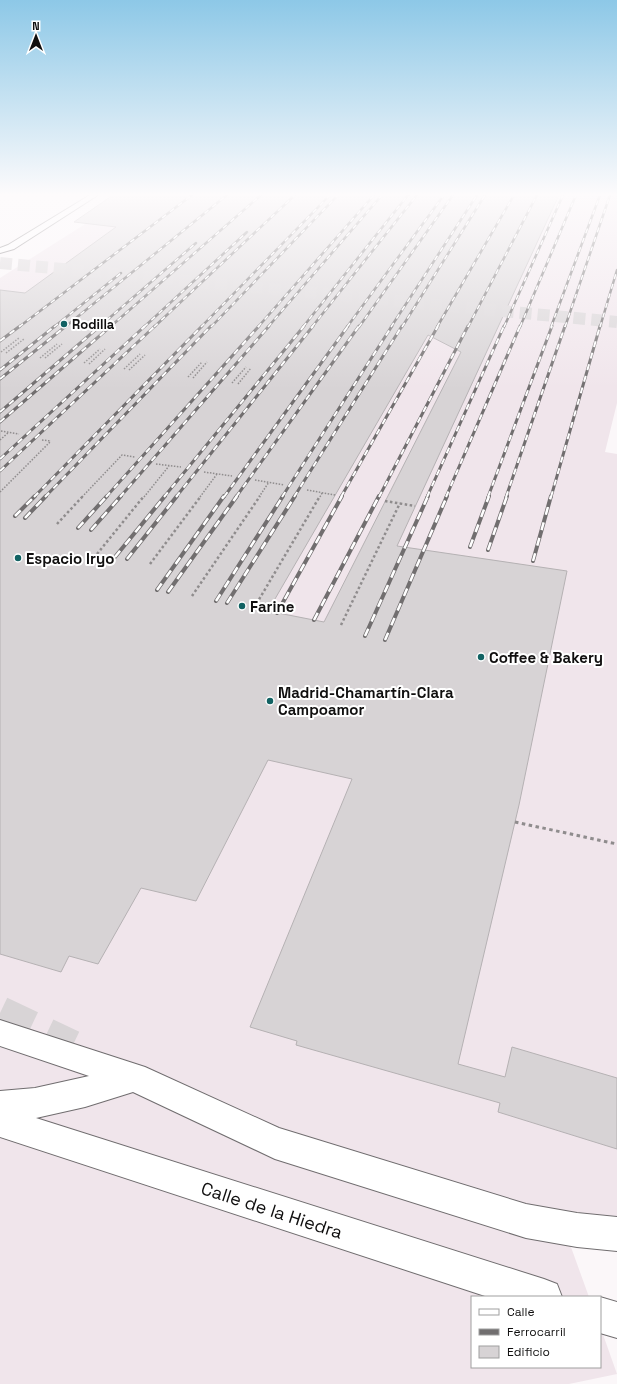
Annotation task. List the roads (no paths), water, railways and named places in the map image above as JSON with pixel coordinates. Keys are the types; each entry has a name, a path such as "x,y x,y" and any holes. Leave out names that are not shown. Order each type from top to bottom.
{"main road":[{"path":"0,1033 134,1077 275,1143 429,1192 526,1220 577,1230 617,1234"},
{"path":"0,1106 29,1105 86,1093 134,1077"},
{"name":"Calle de la Hiedra","path":"0,1122 541,1296"},
{"path":"601,1315 617,1320"}],"tunnel":[{"path":"0,263 617,322"},
{"path":"0,1013 72,1047"}],"railway":[{"path":"19,327 107,260"},
{"path":"65,327 148,260"},
{"path":"99,327 177,260"},
{"path":"110,327 187,260"},
{"path":"144,327 217,260"},
{"path":"154,327 226,260"},
{"path":"201,327 267,260"},
{"path":"211,327 276,260"},
{"path":"258,327 317,260"},
{"path":"268,327 326,260"},
{"path":"303,327 357,260"},
{"path":"312,327 366,260"},
{"path":"347,327 397,260"},
{"path":"359,327 407,260"},
{"path":"391,327 435,260"},
{"path":"402,327 444,260"},
{"path":"437,327 476,260"},
{"path":"468,327 503,260"},
{"path":"504,327 534,260"},
{"path":"520,327 549,260"},
{"path":"551,327 576,260"},
{"path":"565,327 588,260"},
{"path":"600,327 617,270"},
{"path":"54,327 121,273"},
{"path":"0,341 20,326"},
{"path":"0,370 55,326"},
{"path":"0,379 66,326"},
{"path":"0,412 100,326"},
{"path":"0,422 111,326"},
{"path":"0,459 145,326"},
{"path":"0,471 155,326"},
{"path":"34,497 202,326"},
{"path":"45,497 211,326"},
{"path":"106,497 259,326"},
{"path":"120,497 269,326"},
{"path":"164,497 304,326"},
{"path":"176,497 313,326"},
{"path":"224,497 348,326"},
{"path":"236,497 359,326"},
{"path":"282,497 392,326"},
{"path":"294,497 402,326"},
{"path":"341,497 438,326"},
{"path":"379,497 468,326"},
{"path":"427,497 504,326"},
{"path":"446,497 520,326"},
{"path":"488,497 552,326"},
{"path":"506,497 565,326"},
{"path":"551,497 600,326"},
{"path":"25,518 46,496"},
{"path":"78,528 107,496"},
{"path":"91,530 121,496"},
{"path":"115,557 165,496"},
{"path":"127,559 177,496"},
{"path":"157,590 224,496"},
{"path":"168,592 237,496"},
{"path":"216,601 283,496"},
{"path":"227,603 295,496"},
{"path":"277,613 342,496"},
{"path":"314,620 379,496"},
{"path":"365,636 428,496"},
{"path":"385,640 447,496"},
{"path":"470,547 489,496"},
{"path":"488,550 507,496"},
{"path":"533,561 551,496"},
{"path":"15,516 34,497"}],"place":[{"name":"Rodilla","path":"64,324"},
{"name":"Espacio Iryo","path":"18,558"},
{"name":"Farine","path":"242,606"},
{"name":"Coffee & Bakery","path":"481,657"},
{"name":"Madrid-Chamartín-Clara Campoamor","path":"270,701"}]}
